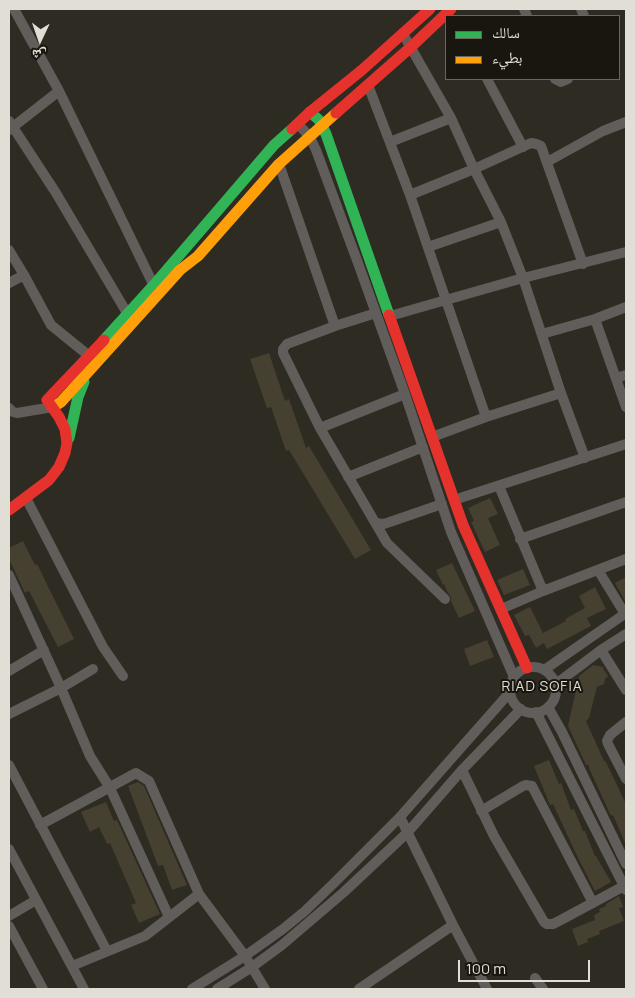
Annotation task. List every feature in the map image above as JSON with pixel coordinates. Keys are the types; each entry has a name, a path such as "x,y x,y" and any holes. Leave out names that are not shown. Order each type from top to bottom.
{"street":[{"path":"14,9 59,91 156,291"},
{"path":"9,408 12,412 17,413 50,403 61,402 87,374 156,291 254,166 310,112 430,9"},
{"path":"67,443 65,429 50,403 51,397 127,313 198,256 278,164 411,47 451,9"},
{"path":"403,34 451,118 501,222 524,278 561,393 585,458"},
{"path":"488,80 523,147"},
{"path":"368,85 447,300 486,417"},
{"path":"59,91 10,126 56,193 127,313"},
{"path":"310,112 319,120 322,126 463,525 527,668"},
{"path":"390,142 451,118"},
{"path":"547,162 603,131 626,122"},
{"path":"298,124 310,137 316,150 405,394 422,448 463,562 514,677"},
{"path":"410,196 531,143 536,144 541,146 583,264"},
{"path":"278,164 334,326"},
{"path":"428,247 501,222"},
{"path":"9,250 51,325 88,356"},
{"path":"390,316 524,278 626,252"},
{"path":"9,283 24,275"},
{"path":"542,334 595,319 626,307"},
{"path":"376,313 334,326 287,344 283,349 283,353 320,428 387,543 445,599"},
{"path":"595,319 621,377 626,407"},
{"path":"9,510 49,480 59,467 65,453 78,397 87,374"},
{"path":"432,437 561,393"},
{"path":"320,428 405,394"},
{"path":"454,500 626,444"},
{"path":"348,477 422,448"},
{"path":"499,486 543,591"},
{"path":"26,498 103,647 123,676"},
{"path":"520,539 626,502"},
{"path":"376,523 384,524 442,504"},
{"path":"502,610 543,591 626,558"},
{"path":"544,670 625,614 598,570"},
{"path":"9,575 90,756 110,788 169,917"},
{"path":"556,684 601,650 626,634"},
{"path":"9,671 44,650"},
{"path":"601,650 626,690"},
{"path":"536,667 544,670 556,684 553,701 548,708 542,711 536,712 521,709 512,698 511,684 514,677 527,668 536,667"},
{"path":"9,714 61,688 93,669"},
{"path":"192,989 245,956 283,929 334,883 400,817 511,691"},
{"path":"548,708 562,732 626,864"},
{"path":"217,989 282,945 309,923 408,832 462,770 521,709"},
{"path":"462,770 494,836 546,924 552,924 625,888 536,712"},
{"path":"626,722 610,735 607,741 626,779"},
{"path":"9,765 107,951"},
{"path":"40,825 136,773 149,781 199,894 252,966 265,989"},
{"path":"481,811 523,786 532,786 593,903"},
{"path":"400,817 487,989"},
{"path":"9,849 84,989"},
{"path":"72,966 145,936 199,894"},
{"path":"9,916 36,900"},
{"path":"359,989 453,925"},
{"path":"9,926 43,989"},
{"path":"535,978 543,989"}],"building":[{"path":"269,353 285,401 289,399 306,448 309,446 371,550 355,559 289,450 286,451 271,407 267,408 250,359"},
{"path":"490,498 498,514 488,518 500,545 485,552 471,522 474,521 468,508"},
{"path":"23,541 35,565 37,564 74,639 58,647 29,591 25,593 9,559 9,548"},
{"path":"452,563 475,611 459,618 451,597 436,570"},
{"path":"523,569 530,585 504,595 497,580"},
{"path":"626,577 626,603 615,583"},
{"path":"595,587 606,609 587,618 591,626 547,649 544,643 536,648 529,635 525,636 514,615 530,607 543,633 585,608 579,596"},
{"path":"487,640 494,657 470,666 464,649"},
{"path":"593,665 603,667 608,676 604,684 597,687 589,718 586,721 626,804 626,845 589,765 586,765 568,726 579,676"},
{"path":"549,760 559,784 561,783 571,810 574,809 595,856 611,882 595,891 553,804 550,805 534,766"},
{"path":"138,782 144,786 187,885 172,890 163,865 158,866 128,786"},
{"path":"106,802 114,821 117,820 160,914 139,923 131,905 136,903 110,843 107,844 99,827 90,832 81,812"},
{"path":"619,896 623,907 619,908 624,921 599,931 600,934 587,939 588,942 578,946 572,929 595,920 594,915 600,912 599,909"}],"traffic: fast":[{"path":"310,112 319,120 326,134 389,315"},
{"path":"104,340 274,145 292,129"},
{"path":"69,438 78,397 84,382"}],"traffic: slow":[{"path":"53,407 61,402 180,270 198,256 279,164 336,113"}],"traffic: jam":[{"path":"292,129 430,9"},
{"path":"336,113 451,9"},
{"path":"389,315 463,525 527,668"},
{"path":"9,510 49,480 59,467 67,443 65,429 47,400 104,340"}],"district":[{"name":"RIAD SOFIA","path":"542,687"}]}
